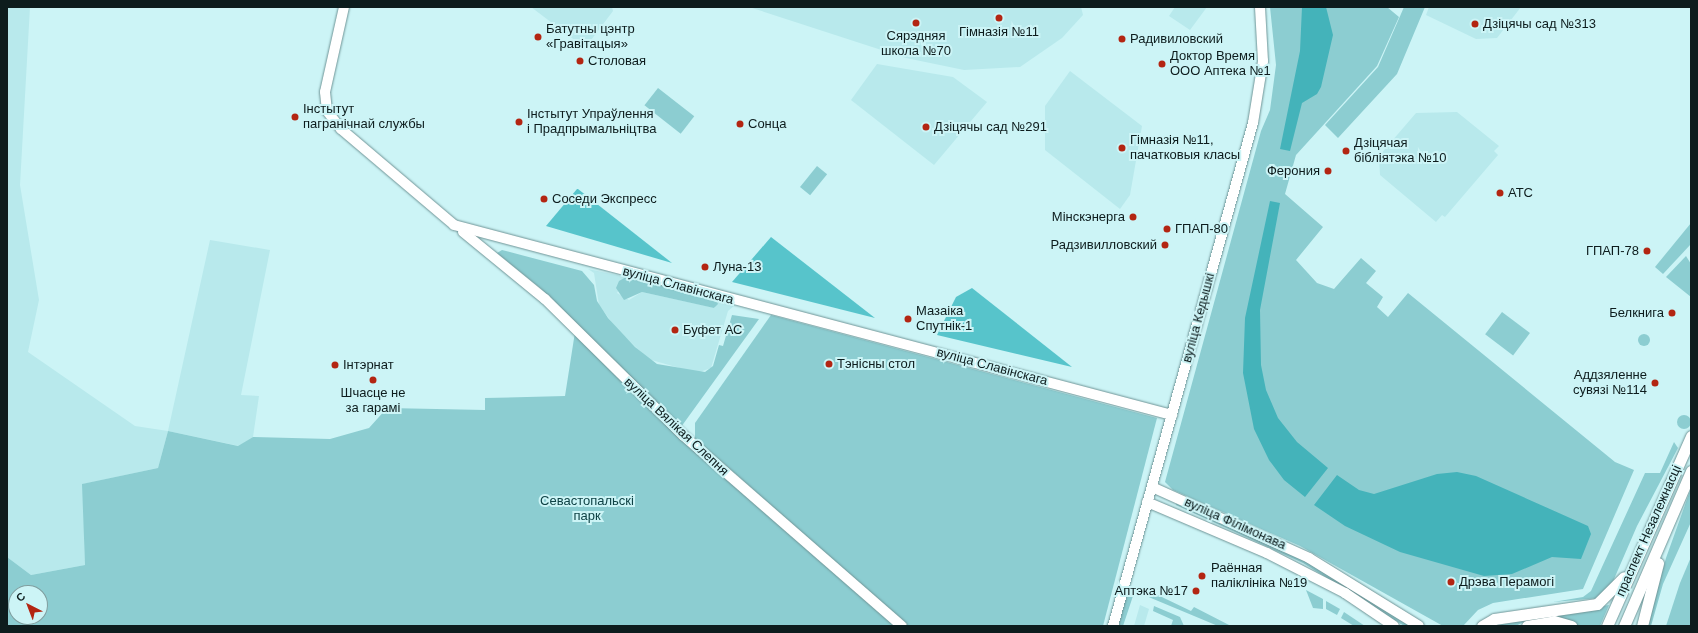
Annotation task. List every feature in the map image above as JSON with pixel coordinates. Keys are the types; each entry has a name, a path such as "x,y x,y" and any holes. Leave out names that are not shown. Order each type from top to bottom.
{"main road":[{"name":"праспект Незалежнасці","path":"1607,626 1691,436"},
{"name":"праспект Незалежнасці","path":"1624,626 1691,472"},
{"path":"1642,626 1667,528"},
{"path":"1482,626 1502,617 1597,604 1609,596 1632,567"},
{"path":"1527,626 1554,621 1571,626"}],"street":[{"name":"вуліца Славінскага","path":"344,7 324,98 328,114 454,225 494,238 1172,415"},
{"name":"вуліца Кедышкі","path":"1113,626 1257,105 1264,60 1260,7"},
{"name":"вуліца Вялікая Слепня","path":"454,225 490,251 545,299 684,436 902,626"},
{"path":"490,251 494,238"},
{"name":"вуліца Філімонава","path":"1152,487 1309,558 1419,626"},
{"name":"вуліца Філімонава","path":"1147,502 1268,553 1345,593 1394,626"}],"shaded area":[{"path":"7,7 30,7 20,185 39,300 28,352 135,426 168,431 158,468 83,484 85,565 31,575 7,557"},
{"path":"531,7 612,7 613,11 585,48"},
{"path":"749,7 1081,7 1083,15 1062,38 1020,67 964,70 906,58"},
{"path":"1175,7 1207,7 1190,30 1169,16"},
{"path":"1302,7 1326,7 1333,35 1321,87 1317,94 1302,103 1290,151 1280,149 1300,51"},
{"name":"Дзіцячы сад №313","path":"1429,7 1521,7 1497,38 1476,39 1426,15"},
{"name":"Дзіцячы сад №291","path":"877,64 953,77 987,102 934,165 851,100"},
{"path":"1070,71 1142,126 1130,195 1120,209 1045,150 1045,106"},
{"path":"1457,112 1499,146 1494,151 1498,155 1445,217 1442,215 1436,222 1380,175 1379,156 1416,113"},
{"path":"578,189 672,263 546,226"},
{"path":"1270,201 1280,203 1260,310 1261,365 1266,390 1278,418 1297,442 1328,468 1305,497 1284,480 1269,460 1254,429 1243,373 1245,318"},
{"path":"771,237 875,318 732,282"},
{"path":"210,240 270,250 241,395 259,396 253,437 239,446 168,431"},
{"path":"588,269 626,277 617,293 629,300 642,292 715,308 716,300 735,305 728,311 711,368 697,373 648,359 616,328 599,305 594,273"},
{"path":"972,288 1072,367 937,335 956,297"},
{"path":"1457,472 1476,476 1588,526 1591,534 1581,559 1552,557 1512,574 1484,576 1400,552 1345,526 1314,505 1337,475 1359,490 1374,494 1437,474"},
{"path":"1140,605 1149,609 1144,626 1134,626"}],"green space":[{"path":"1270,7 1387,7 1399,17 1377,66 1296,155 1285,194 1323,227 1296,260 1317,283 1334,289 1361,258 1376,271 1366,283 1383,297 1377,307 1388,317 1408,293 1615,462 1634,470 1583,589 1493,603 1478,610 1463,626 1443,626 1300,546 1173,490 1165,482 1261,131 1270,110 1276,65"},
{"path":"1404,7 1425,7 1397,74 1338,138 1325,125 1378,67"},
{"path":"658,88 694,116 681,134 644,105"},
{"path":"817,166 827,174 810,195 800,187"},
{"path":"1691,223 1691,244 1663,274 1655,267"},
{"path":"502,250 582,271 594,285 597,301 608,318 635,347 657,364 705,372 713,366 719,345 723,346 732,315 759,319 681,427 540,288 497,253"},
{"path":"1686,256 1691,264 1691,297 1666,277"},
{"path":"626,277 716,300 718,304 714,308 642,292 624,300 616,288 619,281"},
{"path":"1502,312 1530,333 1513,355 1485,334"},
{"path":"771,315 1157,418 1103,626 908,626 695,438 695,423"},
{"name":"Севастопальскі парк","path":"575,332 897,626 7,626 7,557 31,575 85,565 82,484 158,468 168,431 238,446 253,437 330,439 369,428 387,408 485,410 485,398 565,396"},
{"path":"1646,334 1649,335 1649,345 1642,346 1639,345 1638,338 1639,335"},
{"path":"1684,415 1689,417 1691,422 1689,427 1684,429 1679,427 1677,422 1679,417"},
{"path":"1674,442 1678,448 1637,526 1611,586 1600,598 1553,602 1583,597 1591,591 1645,473 1660,473"},
{"path":"1691,488 1691,522 1663,584 1651,626 1647,626 1666,558"},
{"path":"1176,501 1304,560 1412,626 1404,626 1303,563 1176,505"},
{"path":"1691,557 1691,626 1666,626 1680,583"},
{"path":"1141,587 1191,611 1194,607 1231,626 1218,626 1139,593"},
{"path":"1306,590 1323,599 1323,609 1313,608"},
{"path":"1125,593 1133,596 1123,626 1116,626"},
{"path":"1326,601 1340,609 1337,615 1326,609"},
{"path":"1609,605 1600,626 1579,626 1558,617 1527,620 1516,626 1484,626"},
{"path":"1154,606 1180,617 1184,626 1171,626 1173,620 1153,611"},
{"path":"1344,612 1365,626 1354,626 1341,618"}],"place":[{"name":"Гімназія №11","path":"999,18"},
{"name":"Сярэдняя школа №70","path":"916,23"},
{"name":"Дзіцячы сад №313","path":"1475,24"},
{"name":"Батутны цэнтр «Гравітацыя»","path":"538,37"},
{"name":"Радивиловский","path":"1122,39"},
{"name":"Столовая","path":"580,61"},
{"name":"Доктор Время ООО Аптека №1","path":"1162,64"},
{"name":"Інстытут пагранічнай службы","path":"295,117"},
{"name":"Інстытут Упраўлення і Прадпрымальніцтва","path":"519,122"},
{"name":"Сонца","path":"740,124"},
{"name":"Дзіцячы сад №291","path":"926,127"},
{"name":"Гімназія №11, пачатковыя класы","path":"1122,148"},
{"name":"Дзіцячая бібліятэка №10","path":"1346,151"},
{"name":"Ферония","path":"1328,171"},
{"name":"АТС","path":"1500,193"},
{"name":"Соседи Экспресс","path":"544,199"},
{"name":"Мінскэнерга","path":"1133,217"},
{"name":"ГПАП-80","path":"1167,229"},
{"name":"Радзивилловский","path":"1165,245"},
{"name":"ГПАП-78","path":"1647,251"},
{"name":"Луна-13","path":"705,267"},
{"name":"Белкнига","path":"1672,313"},
{"name":"Мазаіка Спутнік-1","path":"908,319"},
{"name":"Буфет АС","path":"675,330"},
{"name":"Тэнісны стол","path":"829,364"},
{"name":"Інтэрнат","path":"335,365"},
{"name":"Шчасце не за гарамі","path":"373,380"},
{"name":"Аддзяленне сувязі №114","path":"1655,383"},
{"name":"Раённая паліклініка №19","path":"1202,576"},
{"name":"Дрэва Перамогі","path":"1451,582"},
{"name":"Аптэка №17","path":"1196,591"}]}
